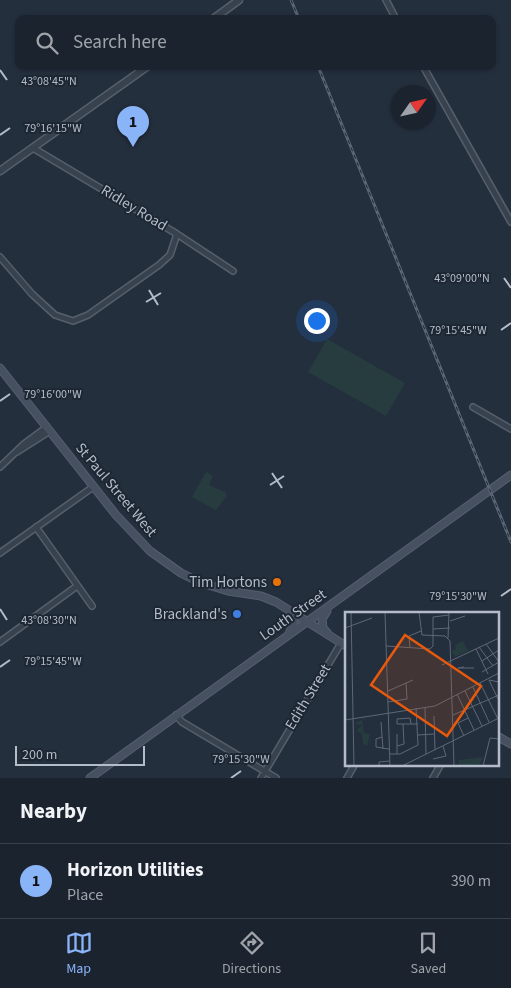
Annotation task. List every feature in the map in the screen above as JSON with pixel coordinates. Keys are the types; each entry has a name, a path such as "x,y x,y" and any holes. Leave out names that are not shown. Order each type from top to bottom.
{"main road":[{"name":"St Paul Street West","path":"0,368 131,534 150,551 181,573 199,582 228,591 261,596 292,612 343,644"},
{"name":"Louth Street","path":"90,778 511,475"},
{"path":"330,637 323,628 322,619 336,602"},
{"path":"289,634 294,621 292,612"},
{"path":"498,737 511,744"}],"street":[{"path":"218,15 239,0"},
{"path":"386,0 394,15"},
{"path":"0,171 142,70"},
{"path":"425,70 511,222"},
{"name":"Ridley Road","path":"33,148 177,234 233,271"},
{"path":"0,257 32,294 56,315 73,320 88,315 159,265 170,255 177,234"},
{"path":"473,407 511,429"},
{"path":"0,467 24,444 48,429"},
{"path":"0,552 93,487"},
{"path":"36,527 92,606"},
{"path":"0,642 77,586"},
{"name":"Edith Street","path":"261,778 343,644"},
{"path":"176,715 182,722 276,778"},
{"path":"347,778 354,766"},
{"path":"433,778 441,766"}],"green space":[{"path":"327,339 405,383 386,416 308,372"},
{"path":"206,472 213,476 209,485 225,492 227,496 216,510 192,497"}],"railway":[{"path":"291,0 297,15"},
{"path":"320,70 511,542"}],"place":[{"name":"Horizon Utilities","path":"133,147"},
{"name":"Tim Hortons","path":"277,582"},
{"name":"Brackland's","path":"237,614"}]}
